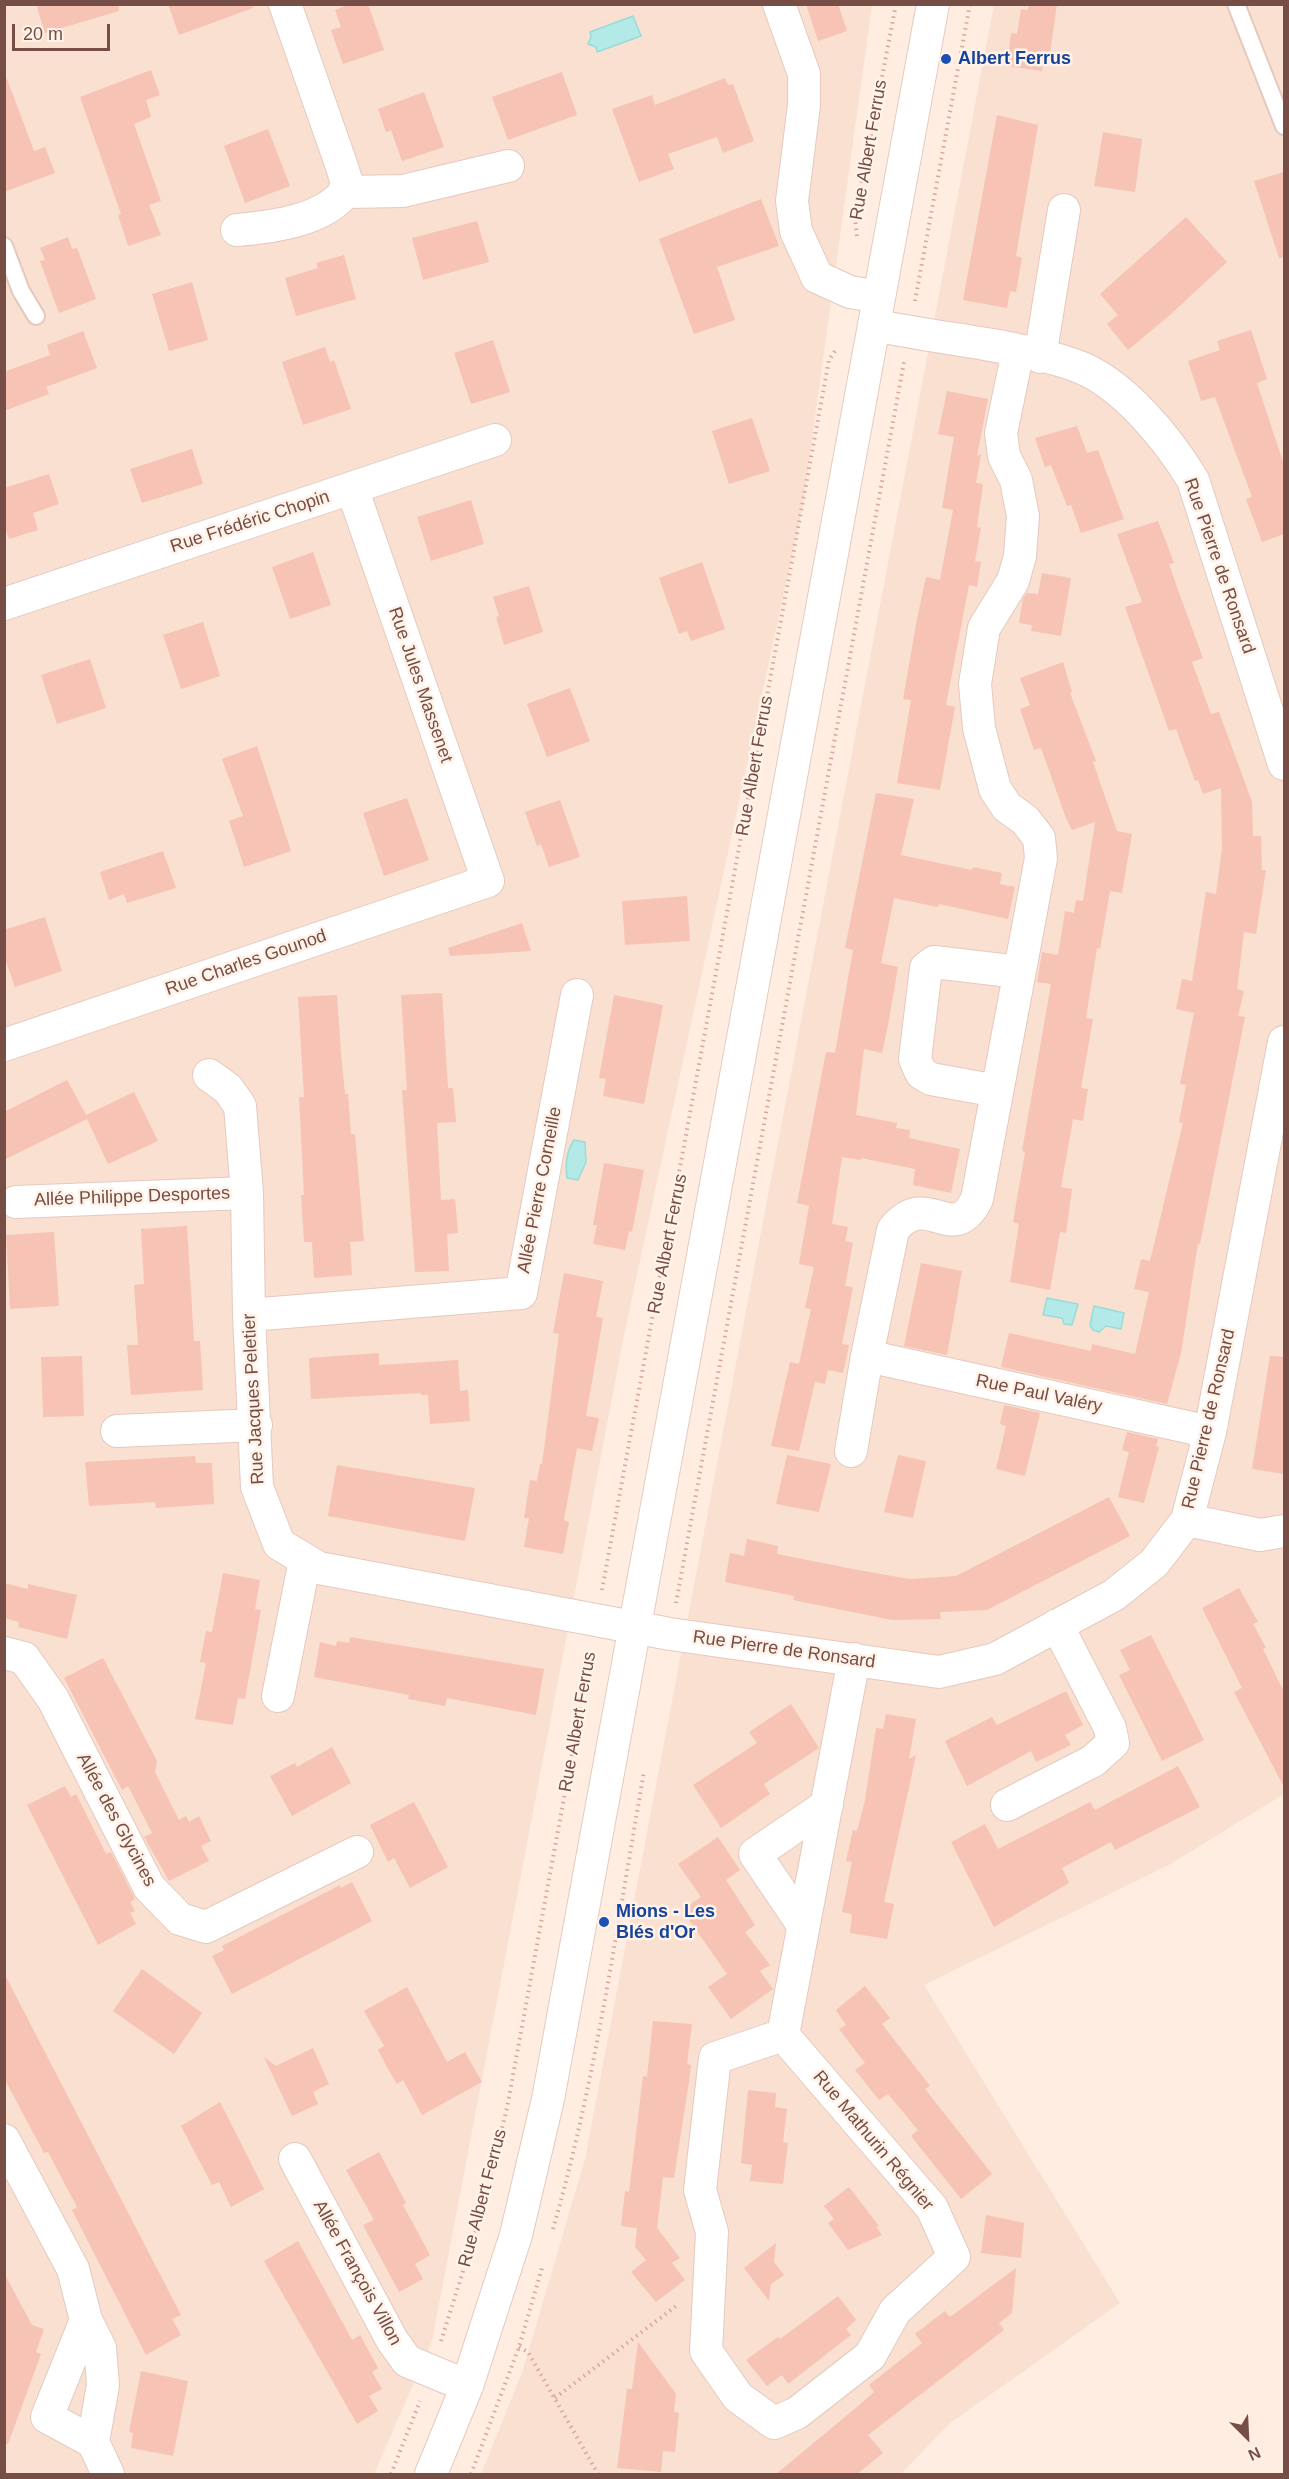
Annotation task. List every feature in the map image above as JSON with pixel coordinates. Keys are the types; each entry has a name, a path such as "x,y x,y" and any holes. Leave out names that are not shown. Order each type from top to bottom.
{"street":[{"path":"285,4 344,172 345,192"},
{"name":"Rue Pierre de Ronsard","path":"779,4 804,74 804,105 792,201 796,231 817,277 850,292 877,311 1078,366 1117,391 1146,417 1178,456 1193,480 1284,764"},
{"name":"Rue Albert Ferrus","path":"431,2475 467,2386 516,2235 548,2099 933,4"},
{"path":"237,230 262,228 303,218 328,208 345,192 403,191 508,166"},
{"path":"851,1451 867,1356 893,1230 904,1216 924,1211 942,1219 959,1219 971,1211 977,1199 1041,858 1039,838 1025,820 1006,807 995,789 979,728 975,684 984,628 1013,581 1020,556 1023,516 1016,480 1004,456 1001,433 1029,354 1064,210"},
{"name":"Rue Frédéric Chopin","path":"4,604 495,440"},
{"name":"Rue Jules Massenet","path":"352,488 488,882"},
{"name":"Rue Charles Gounod","path":"4,1045 488,882"},
{"path":"997,1091 931,1079 921,1073 915,1059 926,968 934,962 1019,972"},
{"name":"Allée Pierre Corneille","path":"249,1315 521,1293 577,995"},
{"name":"Rue Pierre de Ronsard","path":"634,1627 939,1672 995,1659 1114,1595 1154,1563 1187,1520 1210,1432 1284,1042"},
{"name":"Rue Jacques Peletier","path":"209,1075 228,1089 240,1106 248,1193 249,1315 256,1425 256,1487 279,1544 319,1568 634,1627"},
{"name":"Allée Philippe Desportes","path":"16,1202 248,1193"},
{"name":"Rue Paul Valéry","path":"867,1356 1210,1432"},
{"path":"117,1431 256,1425"},
{"path":"1187,1520 1282,1540"},
{"path":"278,1696 305,1560"},
{"path":"1007,1805 1093,1761 1113,1743 1110,1728 1058,1626"},
{"name":"Allée des Glycines","path":"4,1653 24,1658 53,1699 149,1887 180,1919 206,1927 357,1852"},
{"path":"783,2035 854,1659"},
{"path":"803,1925 755,1854 826,1805"},
{"name":"Rue Mathurin Régnier","path":"783,2035 932,2208 954,2257 895,2311 870,2355 797,2413 774,2423 738,2397 706,2351 712,2232 700,2190 716,2058 783,2035"},
{"path":"4,2140 73,2268 86,2320 100,2348 103,2385 93,2442 108,2475"},
{"name":"Allée François Villon","path":"295,2159 392,2340 406,2361 467,2386"},
{"path":"86,2320 47,2417 93,2442"}],"lane":[{"path":"1236,4 1284,126"},
{"path":"4,246 21,291 36,316"}],"path":[{"name":"Rue Albert Ferrus","path":"860,245 854,226 896,4"},
{"name":"Rue Albert Ferrus","path":"391,2475 431,2373 477,2227 507,2108 823,394 830,360 838,345"},
{"path":"555,2398 709,2281"},
{"path":"519,2347 528,2352 598,2475"}],"shaded area":[{"path":"5,5 872,5 803,504 624,1335 432,2341 374,2474 5,2474"},
{"path":"994,5 1284,5 1284,1794 1169,1865 924,1985 1120,2303 949,2424 901,2474 481,2474 523,2370 585,2159"}],"water":[{"path":"633,16 641,36 597,52 596,47 588,44 591,37 590,32"},
{"path":"574,1140 585,1142 586,1162 578,1180 567,1178 566,1173 568,1154"},
{"path":"1047,1298 1078,1304 1072,1325 1064,1324 1062,1318 1043,1315"},
{"path":"1094,1306 1124,1313 1121,1329 1106,1326 1099,1332 1093,1330 1090,1325"}],"building":[{"path":"36,4 118,4 119,11 45,33"},
{"path":"168,4 253,4 253,8 179,35"},
{"path":"351,4 368,4 384,50 343,64 331,30 341,27 335,10"},
{"path":"806,4 838,4 847,31 818,41"},
{"path":"1029,4 1057,4 1050,54 1044,53 1042,71 1007,66 1011,33 1017,34 1021,9 1028,10"},
{"path":"151,70 160,95 146,100 151,117 134,124 161,201 149,205 161,235 128,246 118,215 121,214 80,97"},
{"path":"562,72 577,115 508,140 492,97"},
{"path":"725,78 728,85 733,84 754,141 723,153 717,137 668,154 674,169 639,182 612,109 652,95 655,105"},
{"path":"4,79 7,79 34,151 45,147 55,173 4,192"},
{"path":"424,92 444,147 402,161 391,130 386,132 378,109"},
{"path":"997,115 1038,125 1016,256 1022,258 1016,292 1010,291 1007,308 963,300"},
{"path":"268,129 290,186 245,203 224,146"},
{"path":"1103,132 1142,139 1135,192 1094,186"},
{"path":"1284,172 1284,257 1279,258 1254,181"},
{"path":"761,199 779,246 717,267 735,320 694,334 659,239"},
{"path":"1186,217 1227,262 1128,350 1107,324 1118,315 1100,294"},
{"path":"477,221 489,262 423,280 412,238"},
{"path":"68,237 72,249 77,248 96,299 59,313 40,261 45,260 40,248"},
{"path":"344,255 356,299 296,316 285,278 318,268 316,263"},
{"path":"192,282 208,340 169,351 152,294"},
{"path":"1251,330 1267,379 1257,383 1284,465 1284,534 1262,542 1246,499 1252,497 1215,397 1201,401 1188,361 1220,350 1217,341"},
{"path":"83,331 97,368 46,387 49,394 4,411 4,372 50,355 47,345"},
{"path":"493,340 510,392 471,404 454,353"},
{"path":"325,347 330,362 334,360 351,409 303,425 282,362"},
{"path":"947,391 988,399 977,456 981,454 976,483 983,484 977,527 981,528 975,561 981,562 977,587 969,585 946,705 955,707 940,790 897,783 911,700 903,699 917,619 926,577 940,580 953,510 942,508 954,437 938,434"},
{"path":"752,418 770,471 729,484 712,431"},
{"path":"1077,426 1087,453 1098,450 1124,519 1081,533 1071,505 1067,506 1051,465 1045,467 1035,438"},
{"path":"192,449 203,484 142,503 130,469"},
{"path":"49,474 59,504 33,513 38,530 9,539 4,525 4,488"},
{"path":"471,500 484,544 431,561 417,517"},
{"path":"1158,521 1174,563 1169,564 1203,658 1192,662 1211,714 1219,712 1252,802 1253,836 1261,836 1262,870 1266,870 1256,934 1244,932 1237,989 1244,991 1238,1016 1245,1017 1200,1244 1198,1243 1181,1353 1167,1404 1001,1367 1009,1333 1091,1351 1092,1344 1135,1354 1149,1292 1134,1289 1141,1259 1150,1261 1183,1123 1179,1122 1186,1085 1180,1084 1194,1013 1176,1009 1182,979 1192,981 1206,892 1216,894 1222,848 1221,788 1203,794 1198,780 1195,781 1176,729 1169,731 1125,607 1142,602 1117,534"},
{"path":"313,552 331,605 290,619 272,567"},
{"path":"702,562 725,629 691,641 687,631 679,634 659,578"},
{"path":"1042,573 1071,578 1061,636 1031,631 1032,625 1019,623 1023,598 1027,593 1038,594"},
{"path":"529,586 543,632 504,645 493,597"},
{"path":"203,622 220,676 181,689 163,635"},
{"path":"90,659 106,708 57,724 41,675"},
{"path":"1063,662 1072,692 1070,693 1096,761 1093,762 1117,831 1132,834 1122,893 1110,891 1100,949 1097,948 1086,1018 1093,1019 1081,1088 1088,1089 1083,1121 1073,1119 1061,1187 1072,1189 1066,1233 1060,1232 1050,1290 1010,1282 1019,1224 1013,1222 1025,1152 1022,1151 1051,984 1037,982 1042,952 1058,955 1065,911 1074,913 1076,900 1083,901 1095,822 1072,830 1041,748 1034,750 1020,709 1030,705 1020,678"},
{"path":"570,688 590,741 547,757 527,704"},
{"path":"257,746 291,851 244,867 229,821 243,816 222,759"},
{"path":"876,793 914,799 901,855 972,870 973,867 1002,873 1000,884 1015,887 1008,919 939,904 938,907 894,898 881,963 898,967 888,1025 882,1053 864,1049 856,1115 897,1123 896,1128 910,1130 909,1138 960,1149 951,1193 913,1185 915,1169 861,1158 861,1160 842,1157 832,1224 848,1227 845,1241 853,1243 845,1286 853,1287 842,1344 849,1345 843,1373 828,1370 825,1384 815,1382 799,1451 771,1446 790,1362 799,1364 811,1309 805,1308 814,1267 799,1264 809,1206 797,1203 826,1052 835,1053 853,950 845,948"},
{"path":"407,798 429,860 384,876 363,813"},
{"path":"560,800 580,857 549,867 541,844 537,846 525,812"},
{"path":"163,851 176,888 127,903 124,894 109,900 100,872"},
{"path":"687,896 690,941 625,945 622,901"},
{"path":"45,917 62,971 15,987 4,956 4,930"},
{"path":"522,923 531,951 450,956 448,948"},
{"path":"442,993 448,1088 453,1088 456,1122 437,1123 441,1200 455,1199 458,1233 447,1234 449,1271 415,1272 402,1090 407,1090 401,995"},
{"path":"337,995 345,1094 348,1094 351,1134 355,1134 364,1241 350,1242 352,1275 314,1278 312,1242 304,1242 301,1195 304,1195 299,1097 304,1097 298,997"},
{"path":"614,995 663,1005 644,1104 603,1096 606,1079 599,1078"},
{"path":"67,1080 86,1115 134,1092 158,1141 108,1164 87,1119 4,1160 4,1112"},
{"path":"604,1163 644,1170 632,1232 629,1231 625,1250 593,1244 597,1225 593,1225"},
{"path":"187,1226 194,1341 200,1341 203,1390 131,1395 127,1345 138,1345 134,1285 144,1284 141,1229"},
{"path":"54,1232 59,1306 10,1309 6,1235"},
{"path":"921,1263 962,1271 947,1355 904,1346"},
{"path":"564,1273 603,1281 596,1317 603,1318 586,1416 599,1418 592,1451 577,1448 564,1520 569,1522 563,1554 524,1547 529,1518 524,1518 530,1480 537,1481 540,1464 542,1464 559,1334 553,1333"},
{"path":"379,1353 379,1365 458,1360 460,1391 468,1390 470,1421 430,1424 428,1395 421,1395 421,1393 311,1399 309,1358"},
{"path":"82,1356 84,1416 43,1417 41,1357"},
{"path":"1270,1356 1284,1357 1284,1474 1252,1469"},
{"path":"1004,1405 1040,1413 1025,1476 996,1469 1006,1426 1000,1424"},
{"path":"1127,1432 1158,1439 1156,1446 1159,1447 1144,1503 1118,1497 1129,1452 1122,1450"},
{"path":"787,1455 831,1464 819,1512 776,1504"},
{"path":"898,1455 926,1461 913,1518 884,1512"},
{"path":"195,1456 196,1463 212,1463 214,1504 156,1508 155,1502 89,1506 85,1462"},
{"path":"337,1465 475,1488 465,1541 328,1516"},
{"path":"1109,1497 1130,1536 987,1610 940,1612 941,1619 892,1620 793,1600 794,1596 725,1582 730,1553 744,1556 747,1539 778,1546 777,1554 858,1570 909,1579 956,1576"},
{"path":"223,1573 260,1580 255,1609 261,1610 245,1699 238,1698 233,1725 195,1719 206,1663 200,1662 206,1631 212,1632"},
{"path":"4,1583 28,1589 28,1584 77,1595 67,1639 18,1627 19,1622 4,1618"},
{"path":"1239,1588 1258,1622 1253,1624 1266,1648 1263,1649 1284,1692 1284,1787 1234,1692 1242,1688 1202,1608"},
{"path":"1151,1635 1204,1740 1162,1761 1119,1675 1130,1670 1120,1650"},
{"path":"350,1637 544,1669 536,1715 447,1698 445,1706 408,1699 409,1695 314,1677 320,1642 336,1646 337,1641 349,1643"},
{"path":"103,1658 157,1761 155,1772 179,1820 186,1816 189,1822 199,1816 211,1841 201,1846 209,1861 169,1881 144,1837 152,1833 128,1786 122,1790 64,1678"},
{"path":"1066,1691 1083,1725 1065,1735 1071,1745 1036,1762 1031,1751 967,1786 945,1741 992,1717 997,1725"},
{"path":"791,1704 819,1748 764,1784 770,1794 721,1828 693,1785 757,1743 749,1732"},
{"path":"886,1714 916,1719 909,1759 916,1755 884,1902 894,1904 887,1939 850,1933 852,1914 842,1912 852,1862 846,1861 853,1830 857,1831 865,1800 876,1728 883,1729"},
{"path":"332,1747 351,1783 292,1816 270,1776 295,1763 297,1767"},
{"path":"1178,1766 1200,1807 1115,1850 1111,1842 1062,1868 1069,1883 994,1927 951,1842 985,1824 998,1849 1090,1802 1095,1810"},
{"path":"65,1786 71,1797 76,1794 106,1854 111,1852 135,1899 130,1902 135,1911 130,1913 136,1924 98,1945 27,1805"},
{"path":"414,1802 448,1867 410,1888 394,1858 388,1862 370,1825"},
{"path":"718,1837 740,1870 726,1880 755,1925 745,1932 770,1965 760,1971 773,1989 731,2019 708,1987 727,1974 682,1910 701,1897 678,1864"},
{"path":"352,1882 372,1921 232,1994 212,1956 224,1950 222,1946 340,1885 341,1888"},
{"path":"142,1969 202,2013 174,2054 113,2011"},
{"path":"4,1973 181,2315 172,2319 181,2335 146,2355 72,2210 77,2207 48,2152 44,2153 4,2078"},
{"path":"865,1986 890,2018 882,2024 930,2086 925,2089 992,2174 961,2199 911,2136 918,2130 888,2094 879,2100 855,2070 865,2063 839,2029 846,2025 836,2010"},
{"path":"407,1987 447,2062 465,2052 482,2082 422,2115 403,2080 397,2084 387,2067 378,2050 384,2046 364,2011"},
{"path":"653,2021 692,2024 687,2064 691,2065 674,2178 663,2177 657,2228 680,2258 672,2263 685,2280 656,2302 631,2272 646,2260 635,2247 637,2228 621,2226 625,2191 629,2192 643,2076 647,2077"},
{"path":"313,2048 329,2084 313,2092 318,2104 292,2116 264,2057 276,2066"},
{"path":"748,2090 776,2093 775,2107 787,2109 783,2142 788,2143 783,2184 750,2181 752,2165 741,2163"},
{"path":"220,2102 264,2189 231,2207 219,2182 212,2185 181,2126"},
{"path":"379,2152 406,2203 403,2205 430,2255 415,2264 423,2279 399,2292 363,2225 374,2220 346,2170"},
{"path":"849,2187 879,2226 876,2227 882,2235 848,2250 828,2223 834,2219 824,2206"},
{"path":"986,2215 1024,2223 1021,2258 981,2253"},
{"path":"298,2241 352,2340 360,2335 378,2368 372,2372 382,2389 369,2396 378,2411 357,2424 264,2261"},
{"path":"776,2243 774,2262 784,2275 771,2284 769,2301 744,2268"},
{"path":"1016,2268 1012,2313 999,2323 1004,2330 868,2435 883,2453 856,2475 775,2475 874,2392 869,2385 922,2343 915,2334 945,2311 950,2317"},
{"path":"4,2273 32,2325 44,2329 36,2352 41,2354 8,2444 4,2443"},
{"path":"838,2296 856,2320 846,2329 851,2335 788,2384 782,2375 767,2386 746,2360 778,2337 780,2339"},
{"path":"638,2342 676,2394 674,2412 679,2413 675,2452 663,2451 661,2472 617,2468 627,2389 632,2389"},
{"path":"141,2371 188,2381 173,2456 131,2448 133,2433 129,2432"}],"place":[{"name":"Albert Ferrus","path":"946,59"},
{"name":"Mions - Les Blés d'Or","path":"604,1922"}]}
